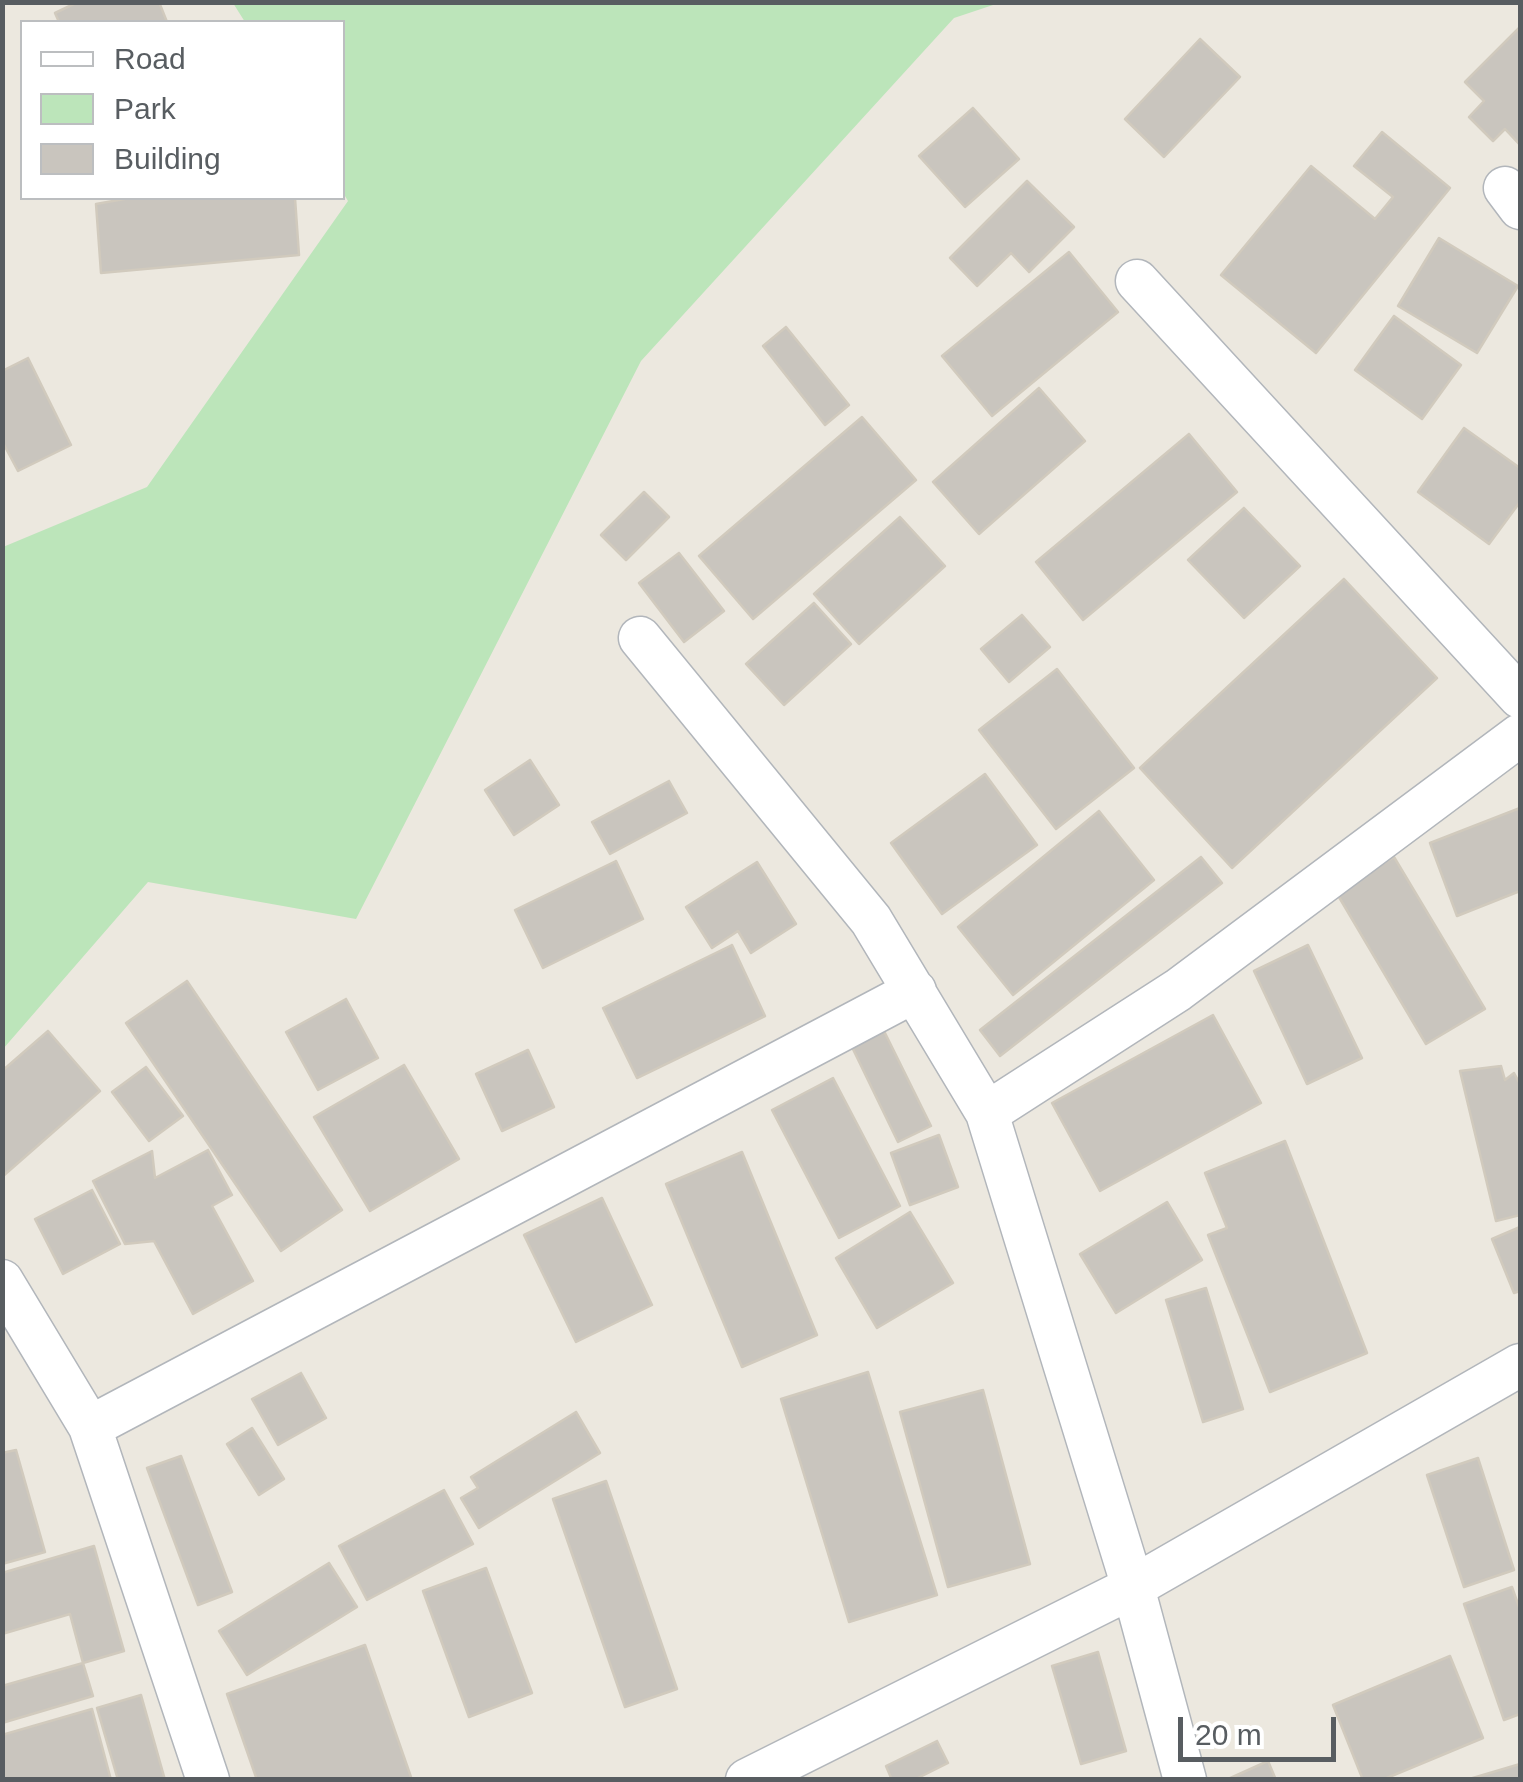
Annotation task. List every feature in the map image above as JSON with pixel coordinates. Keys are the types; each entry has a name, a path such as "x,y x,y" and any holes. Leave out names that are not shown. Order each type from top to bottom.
{"street":[{"path":"1137,280 1515,679"},
{"path":"640,638 871,920 988,1113 1133,1587 1185,1780"},
{"path":"988,1113 1178,990 1520,735"},
{"path":"90,1427 915,991"},
{"path":"2,1281 90,1427 208,1780"},
{"path":"747,1780 1133,1587 1520,1365"}],"green space":[{"path":"233,3 999,3 954,18 641,361 356,919 148,882 3,1049 3,547 147,487 348,201 345,20 244,20"}],"building":[{"path":"78,2 159,2 166,20 58,20 55,13"},
{"path":"1520,27 1520,145 1505,129 1493,141 1469,117 1484,101 1465,82"},
{"path":"1200,39 1240,77 1164,157 1125,119"},
{"path":"973,108 1019,159 965,207 919,156"},
{"path":"1382,132 1450,188 1316,353 1221,275 1311,166 1375,219 1393,197 1354,166"},
{"path":"1027,181 1074,227 1029,272 1011,253 977,286 950,258"},
{"path":"119,200 295,200 299,255 101,273 96,204"},
{"path":"1439,238 1518,286 1477,353 1398,306"},
{"path":"1069,252 1118,312 992,416 942,356"},
{"path":"1394,316 1461,365 1422,419 1355,370"},
{"path":"786,327 849,405 825,425 763,346"},
{"path":"28,358 71,445 18,471 2,441 2,371"},
{"path":"1039,388 1085,441 979,534 933,482"},
{"path":"862,417 916,480 753,619 699,556"},
{"path":"1464,428 1520,468 1520,502 1489,544 1418,492"},
{"path":"1189,434 1237,492 1083,620 1036,562"},
{"path":"644,492 669,517 626,560 601,535"},
{"path":"1244,508 1300,566 1244,618 1188,560"},
{"path":"900,517 945,566 859,644 814,594"},
{"path":"679,553 724,611 684,642 639,583"},
{"path":"1344,579 1437,678 1232,868 1140,768"},
{"path":"814,603 851,644 784,705 746,664"},
{"path":"1022,615 1050,647 1009,682 981,649"},
{"path":"1057,669 1134,768 1056,829 979,730"},
{"path":"530,760 559,805 514,835 485,790"},
{"path":"985,774 1037,845 942,914 891,843"},
{"path":"669,781 687,813 610,854 592,822"},
{"path":"1520,808 1520,891 1457,916 1430,843"},
{"path":"1099,811 1154,880 1013,995 958,927"},
{"path":"1201,857 1222,883 1000,1056 980,1030"},
{"path":"1394,857 1485,1009 1426,1044 1336,892"},
{"path":"616,861 643,919 543,968 515,910"},
{"path":"757,862 796,924 751,953 738,931 712,948 686,907"},
{"path":"732,945 765,1016 637,1078 603,1008"},
{"path":"1308,945 1362,1058 1307,1084 1254,971"},
{"path":"187,981 342,1210 281,1251 126,1023"},
{"path":"346,999 378,1058 318,1090 286,1032"},
{"path":"1213,1015 1261,1103 1100,1191 1052,1103"},
{"path":"883,1029 931,1126 898,1142 851,1045"},
{"path":"48,1031 100,1091 2,1177 2,1071"},
{"path":"528,1050 554,1107 502,1131 476,1074"},
{"path":"404,1065 459,1159 370,1211 314,1117"},
{"path":"1501,1066 1505,1080 1514,1073 1520,1084 1520,1215 1496,1221 1460,1071"},
{"path":"146,1067 183,1116 149,1141 112,1092"},
{"path":"833,1078 900,1206 839,1238 772,1110"},
{"path":"939,1135 958,1187 910,1205 891,1153"},
{"path":"1285,1141 1367,1353 1270,1392 1208,1235 1227,1228 1205,1173"},
{"path":"208,1150 232,1195 212,1206 253,1281 193,1314 154,1241 125,1244 93,1181 152,1151 155,1178"},
{"path":"742,1152 817,1335 742,1367 666,1184"},
{"path":"92,1190 120,1244 63,1274 35,1219"},
{"path":"602,1198 652,1305 576,1342 524,1235"},
{"path":"1167,1202 1202,1260 1116,1313 1080,1254"},
{"path":"910,1212 953,1283 877,1328 836,1258"},
{"path":"1520,1227 1520,1291 1514,1293 1492,1239"},
{"path":"1206,1288 1243,1409 1203,1422 1166,1300"},
{"path":"868,1372 937,1595 849,1622 781,1399"},
{"path":"301,1373 326,1418 278,1445 252,1399"},
{"path":"983,1390 1030,1564 948,1587 900,1412"},
{"path":"576,1412 600,1453 479,1528 461,1498 478,1488 471,1477"},
{"path":"252,1428 284,1479 259,1495 227,1444"},
{"path":"16,1450 45,1552 2,1564 2,1453"},
{"path":"181,1456 232,1592 198,1605 147,1468"},
{"path":"1478,1458 1514,1570 1464,1587 1427,1475"},
{"path":"606,1481 677,1689 625,1707 553,1499"},
{"path":"444,1490 473,1544 367,1600 339,1546"},
{"path":"94,1546 124,1651 83,1663 70,1614 2,1634 2,1573"},
{"path":"329,1563 357,1607 247,1675 219,1631"},
{"path":"486,1568 532,1693 469,1717 423,1591"},
{"path":"1512,1587 1520,1610 1520,1714 1504,1720 1464,1604"},
{"path":"365,1645 412,1780 257,1780 227,1694"},
{"path":"1098,1652 1126,1751 1081,1764 1052,1666"},
{"path":"1450,1656 1483,1738 1382,1780 1363,1780 1333,1705"},
{"path":"83,1663 93,1696 2,1723 2,1686"},
{"path":"141,1695 165,1780 118,1780 97,1708"},
{"path":"92,1709 111,1780 2,1780 2,1735"},
{"path":"937,1741 948,1763 914,1780 892,1780 886,1766"},
{"path":"1268,1761 1276,1780 1226,1780"},
{"path":"1520,1764 1520,1780 1466,1780"}]}
